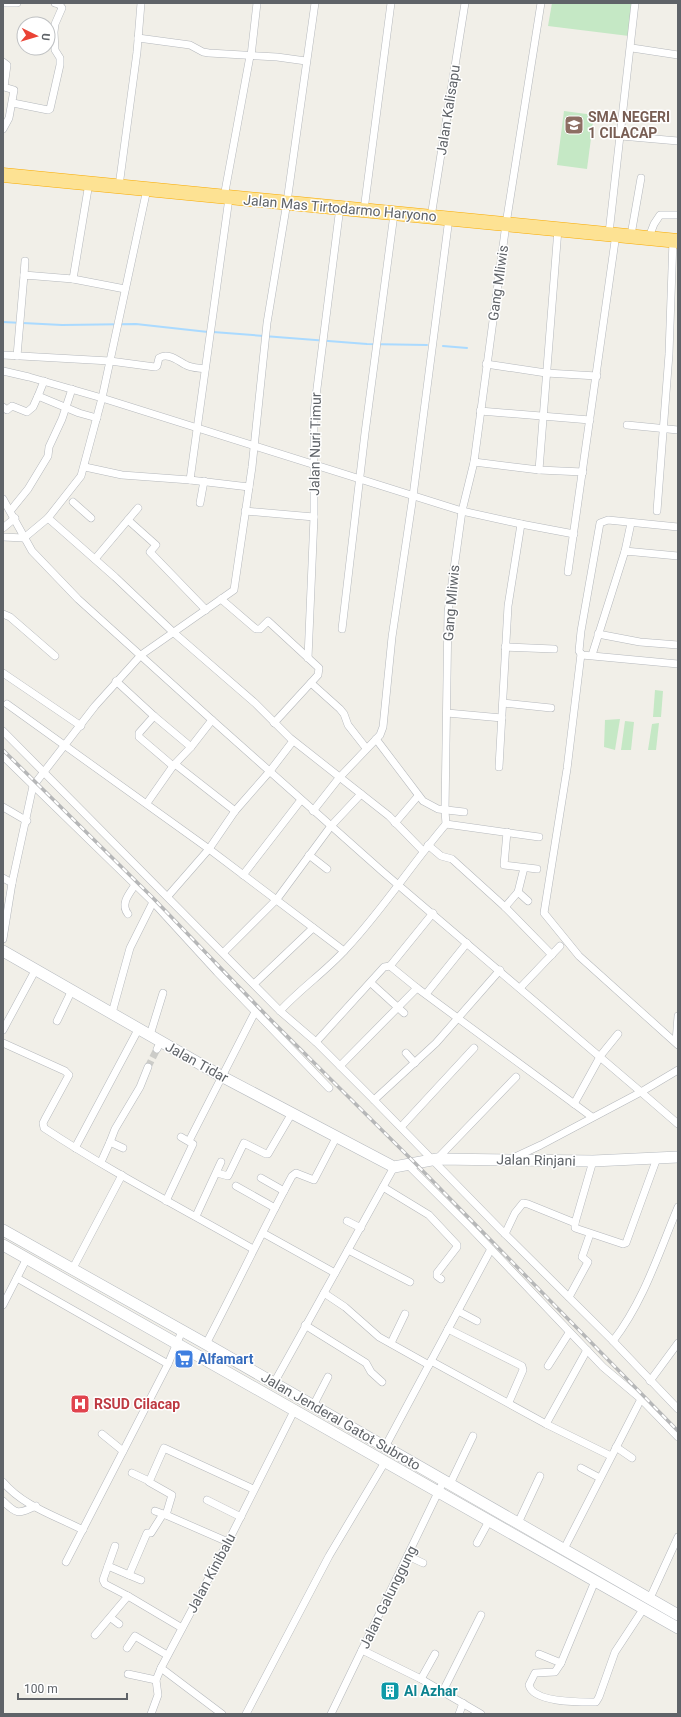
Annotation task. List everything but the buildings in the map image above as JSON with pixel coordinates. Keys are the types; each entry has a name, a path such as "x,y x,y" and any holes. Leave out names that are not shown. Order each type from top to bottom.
{"highway":[{"name":"Jalan Mas Tirtodarmo Haryono","path":"3,175 226,198 287,202 394,214 431,216 676,240"}],"main road":[{"name":"Jalan Tidar","path":"3,950 139,1028 150,1035 159,1045 394,1166"},
{"name":"Jalan Rinjani","path":"394,1166 435,1159 593,1161 678,1157"},
{"name":"Jalan Jenderal Gatot Subroto","path":"3,1230 73,1268 678,1615"},
{"name":"Jalan Jenderal Gatot Subroto","path":"3,1245 295,1409 385,1462 439,1491 678,1628"},
{"path":"27,1258 33,1246"}],"street":[{"path":"4,3 17,3"},
{"path":"13,103 48,110 50,109 60,65 60,58 55,50 54,32 55,24 62,8 59,4 55,3"},
{"path":"119,186 141,3"},
{"path":"190,480 210,335 226,198 250,56 257,3"},
{"path":"3,939 12,883 27,821 33,786 44,770 65,746 116,681 141,656 234,590 255,446 266,335 287,202 314,3"},
{"path":"364,210 391,3"},
{"name":"Jalan Kalisapu","path":"431,216 465,3"},
{"name":"Gang Mliwis","path":"446,824 448,612 462,511 474,462 506,224 541,3"},
{"path":"568,572 597,376 613,234 621,136 632,48 635,3"},
{"path":"138,38 190,45 203,52 209,53 306,61"},
{"path":"632,48 678,55"},
{"path":"3,62 7,64 4,86 14,89 13,103 3,130"},
{"path":"621,136 678,141"},
{"path":"631,236 641,178"},
{"path":"73,279 89,184"},
{"path":"3,537 24,538 48,518 69,499 85,466 102,398 147,189"},
{"name":"Jalan Nuri Timur","path":"308,658 314,517 314,412 340,207"},
{"path":"342,629 394,214"},
{"path":"649,237 654,224 660,215 678,215"},
{"path":"313,811 339,778 376,739 383,727 392,637 413,496 449,218"},
{"path":"539,470 558,229"},
{"path":"657,511 664,429 676,240"},
{"path":"17,356 25,261"},
{"path":"24,275 73,279 125,289"},
{"path":"3,355 110,361 155,368 161,356 174,358 186,365 205,369"},
{"path":"486,364 546,373 597,376"},
{"path":"3,371 102,398 462,511 574,534"},
{"path":"3,407 8,410 12,406 27,412 33,407 44,381"},
{"path":"11,510 28,489 47,458 49,447 59,427 72,389"},
{"path":"38,396 79,413 96,418"},
{"path":"480,411 590,420"},
{"path":"627,424 678,430"},
{"path":"474,462 539,470 583,472"},
{"path":"85,466 122,475 204,481 249,487"},
{"path":"200,503 204,481"},
{"path":"3,498 11,510 24,538 37,557 141,656 313,811 601,1056 678,1124"},
{"path":"69,499 91,518"},
{"path":"95,559 138,508"},
{"path":"245,511 314,517"},
{"path":"3,528 15,518"},
{"path":"48,518 95,559 173,632 255,703 293,741 361,794 426,848 441,856 452,859 505,907 552,955"},
{"path":"128,520 156,545 150,552 206,610"},
{"path":"677,1043 579,956 544,913 565,785 581,654 579,650 581,631 600,524 608,520 678,527"},
{"path":"592,655 625,551 631,523"},
{"path":"499,768 508,606 521,524"},
{"path":"625,551 678,556"},
{"path":"221,599 256,630 260,630 268,622 318,666 320,673 274,723"},
{"path":"3,614 10,617 55,656"},
{"path":"598,634 640,642 678,645"},
{"path":"505,647 554,649"},
{"path":"581,654 678,664"},
{"path":"3,673 81,726"},
{"path":"116,681 191,747"},
{"path":"310,683 340,709 344,714 348,725 366,748"},
{"path":"7,704 147,803 277,899 344,951"},
{"path":"503,704 551,708"},
{"path":"446,713 502,718"},
{"path":"154,716 139,733 139,737 235,811"},
{"path":"147,803 174,765 191,747 212,720"},
{"path":"3,731 44,770 224,952 280,1011 316,1042 435,1159 505,1234 569,1296 678,1409"},
{"path":"376,739 418,796 430,806 445,811 464,812"},
{"path":"168,896 209,849 235,811 270,771 293,741"},
{"path":"3,756 153,902 255,1012 329,1088"},
{"path":"224,952 277,899 331,826 361,794"},
{"path":"395,823 418,796"},
{"path":"243,875 301,800"},
{"path":"3,806 27,821"},
{"path":"280,1011 344,951 399,885 446,824 539,836"},
{"path":"506,832 504,865 537,869"},
{"path":"309,854 327,869"},
{"path":"505,907 518,892 524,868"},
{"path":"3,878 12,883"},
{"path":"128,914 125,910 126,900 135,885"},
{"path":"518,892 528,901"},
{"path":"112,1012 130,948 153,902"},
{"path":"316,1042 384,967 390,966 433,914"},
{"path":"254,984 313,928"},
{"path":"426,994 467,943"},
{"path":"520,988 560,946"},
{"path":"390,966 417,988 459,1017 592,1117"},
{"path":"3,1030 36,969"},
{"path":"374,1100 440,1039 500,970"},
{"path":"371,983 401,1011"},
{"path":"340,1066 401,1011 417,988"},
{"path":"57,1021 72,990"},
{"path":"150,1035 163,993"},
{"path":"189,1141 255,1012"},
{"path":"677,1043 678,1016"},
{"path":"75,1148 139,1028"},
{"path":"574,1104 601,1056 618,1034"},
{"path":"3,1043 68,1073 69,1076 44,1119 43,1126 75,1148 253,1249"},
{"path":"401,1127 474,1048"},
{"path":"406,1053 415,1063"},
{"path":"101,1162 115,1129 130,1106 148,1067"},
{"path":"508,1160 542,1145 641,1092 678,1070"},
{"path":"435,1159 516,1077"},
{"path":"217,1173 228,1176 244,1143 268,1154 292,1113"},
{"path":"206,1344 246,1268 253,1249 295,1173 314,1180 337,1136"},
{"path":"166,1201 193,1146 189,1141 181,1137"},
{"path":"110,1142 123,1148"},
{"path":"593,1161 575,1223 577,1229 590,1234 626,1243 657,1158"},
{"path":"196,1216 221,1162"},
{"path":"407,1164 491,1249 569,1333 603,1367 641,1399 678,1437"},
{"path":"274,1383 394,1166"},
{"path":"73,1268 122,1175"},
{"path":"261,1178 284,1191"},
{"path":"236,1186 275,1208"},
{"path":"383,1187 429,1215 457,1245 437,1273 436,1276 441,1279"},
{"path":"505,1234 522,1203 575,1223"},
{"path":"613,1341 633,1314 654,1268 678,1207"},
{"path":"347,1220 361,1228"},
{"path":"263,1233 335,1273"},
{"path":"569,1296 588,1262 582,1257 590,1234"},
{"path":"385,1447 491,1249"},
{"path":"348,1250 410,1282"},
{"path":"3,1305 27,1258"},
{"path":"17,1278 168,1364"},
{"path":"324,1293 345,1308 375,1334 509,1402 546,1424 611,1456"},
{"path":"458,1310 477,1321"},
{"path":"391,1343 405,1314"},
{"path":"305,1325 366,1363 371,1372 382,1382"},
{"path":"448,1330 522,1366 523,1370 509,1402"},
{"path":"66,1562 168,1364 182,1331"},
{"path":"548,1366 569,1333"},
{"path":"650,1381 678,1343"},
{"path":"546,1424 587,1350"},
{"path":"313,1406 328,1376"},
{"path":"564,1549 641,1399"},
{"name":"Jalan Kinibalu","path":"156,1680 167,1655 228,1542 253,1489 295,1409"},
{"path":"102,1434 123,1452"},
{"name":"Jalan Galunggung","path":"331,1714 439,1491 447,1482 473,1436"},
{"path":"616,1447 632,1458"},
{"path":"149,1481 163,1449 167,1448 253,1489"},
{"path":"246,1714 329,1556 385,1462"},
{"path":"581,1468 600,1478"},
{"path":"129,1575 147,1533 151,1533 164,1514 172,1495 132,1473"},
{"path":"518,1523 540,1476"},
{"path":"3,1482 11,1492 22,1500 83,1530"},
{"path":"11,1492 3,1501 13,1511 22,1513 36,1506"},
{"path":"207,1500 241,1517"},
{"path":"155,1511 228,1542"},
{"path":"476,1543 489,1521"},
{"path":"650,1598 678,1537"},
{"path":"115,1546 103,1579 105,1584 182,1628"},
{"path":"408,1556 423,1563"},
{"path":"108,1566 141,1580"},
{"path":"595,1581 561,1663 555,1672 535,1673 530,1680 530,1688 554,1700 596,1702 615,1652 644,1608"},
{"path":"94,1635 111,1618 128,1596"},
{"path":"443,1691 482,1614"},
{"path":"111,1618 119,1624"},
{"path":"127,1648 135,1636 167,1655"},
{"path":"362,1650 421,1679 481,1714"},
{"path":"421,1679 434,1654"},
{"path":"538,1654 561,1663"},
{"path":"161,1668 222,1714"},
{"path":"128,1674 156,1680 159,1690 151,1714"},
{"path":"459,1714 464,1703"}],"green space":[{"path":"552,3 632,3 629,36 548,26"},
{"path":"564,111 594,115 587,169 557,165"},
{"path":"655,690 663,691 661,717 653,717"},
{"path":"620,719 615,750 604,747 605,720"},
{"path":"625,721 634,722 631,750 621,750"},
{"path":"659,723 656,750 648,750 652,724"}],"waterway":[{"path":"3,322 62,325 136,324 208,332"},
{"path":"213,332 367,344 427,345"},
{"path":"443,346 467,348"}],"tunnel":[{"path":"148,1067 157,1049"}],"railway":[{"path":"3,750 152,897 268,1017 415,1163 678,1431"}],"place":[{"name":"SMA NEGERI 1 CILACAP","path":"574,125"},
{"name":"Alfamart","path":"184,1359"},
{"name":"RSUD Cilacap","path":"80,1404"},
{"name":"Al Azhar","path":"390,1691"}]}
